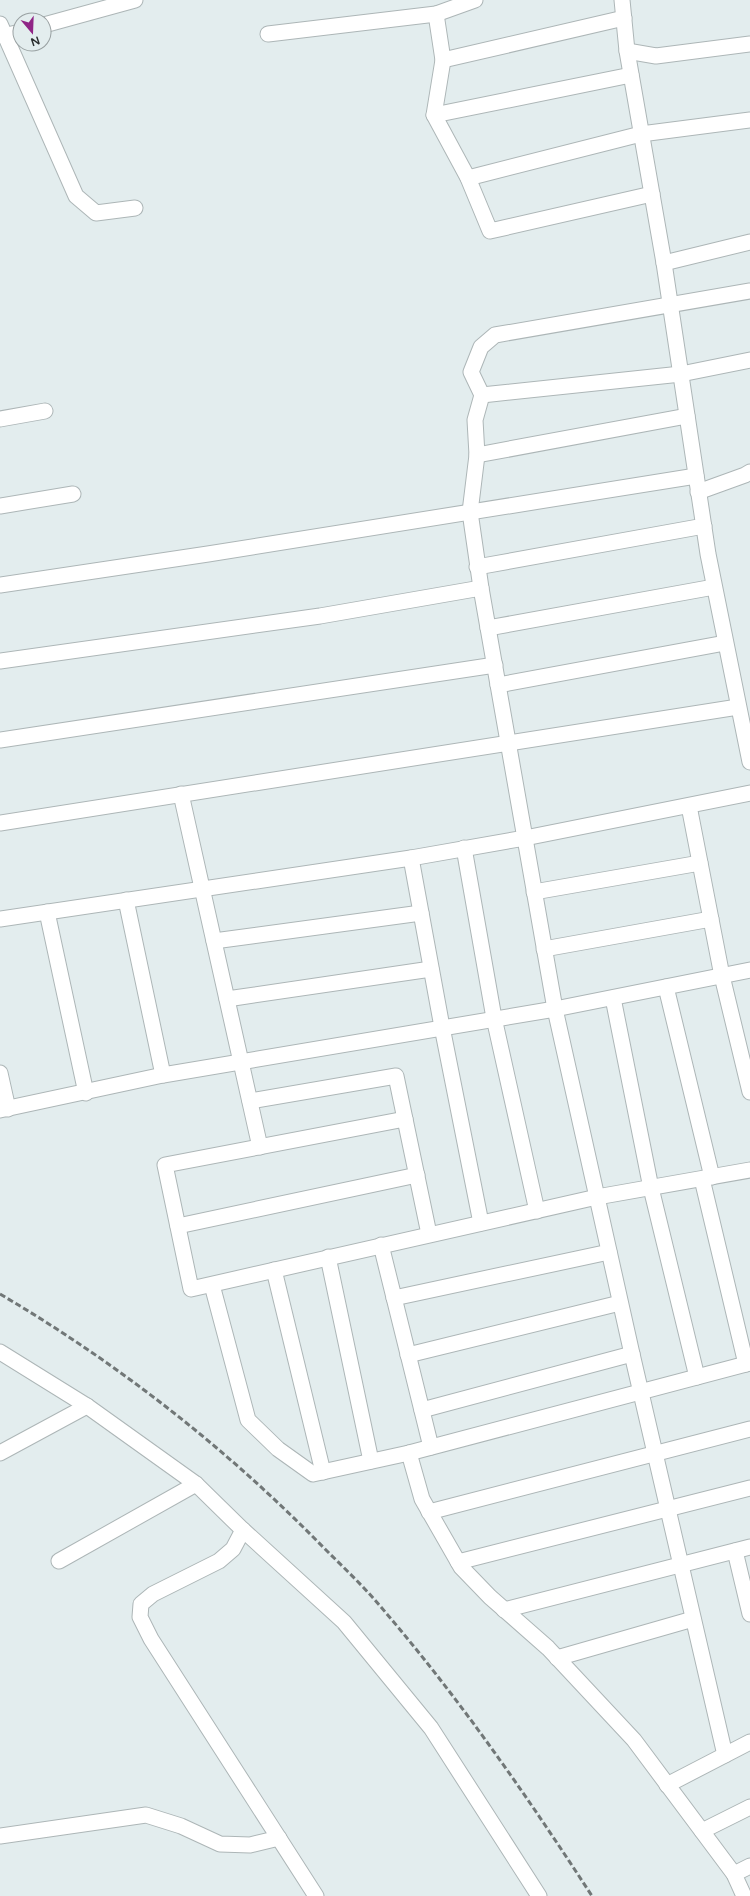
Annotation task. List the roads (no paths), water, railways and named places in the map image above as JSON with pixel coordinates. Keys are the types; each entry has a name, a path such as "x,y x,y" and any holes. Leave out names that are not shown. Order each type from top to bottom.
{"street":[{"path":"52,23 135,0"},
{"path":"268,34 436,14 475,0"},
{"path":"622,0 627,52 671,306 698,492 714,587 750,762"},
{"path":"436,14 443,60 434,115 468,178 490,231 652,194"},
{"path":"443,60 624,18"},
{"path":"2,30 12,31"},
{"path":"2,30 76,196 96,213 135,208"},
{"path":"627,52 656,56 750,44"},
{"path":"434,115 631,75"},
{"path":"468,178 642,134 750,120"},
{"path":"664,263 750,242"},
{"path":"725,1755 620,1303 555,1009 477,567 470,512 477,455 475,420 482,395 471,372 481,348 495,335 671,306 750,291"},
{"path":"482,395 681,374 750,360"},
{"path":"0,418 45,411"},
{"path":"477,455 687,416"},
{"path":"698,492 750,472"},
{"path":"0,585 208,554 696,476"},
{"path":"0,506 73,494"},
{"path":"477,567 704,526"},
{"path":"488,628 714,587"},
{"path":"0,661 320,616 481,588"},
{"path":"498,685 725,643"},
{"path":"0,740 494,665"},
{"path":"0,823 738,707"},
{"path":"181,794 260,1147"},
{"path":"0,919 411,858 525,838 750,794"},
{"path":"689,806 722,976 750,1092"},
{"path":"464,848 494,1018 537,1211"},
{"path":"411,858 442,1027 481,1223"},
{"path":"534,892 700,863"},
{"path":"126,900 164,1075"},
{"path":"47,912 86,1093"},
{"path":"214,941 421,913"},
{"path":"544,949 711,919"},
{"path":"227,999 431,969"},
{"path":"0,1073 4,1109 86,1093 164,1075 494,1018 555,1009 750,970"},
{"path":"212,1285 248,1420 278,1449 313,1474 409,1453 748,1364 666,987"},
{"path":"613,998 651,1188 697,1377"},
{"path":"250,1102 396,1076 429,1234"},
{"path":"405,1119 165,1165 191,1289 429,1234 597,1198 707,1178 749,1174"},
{"path":"178,1226 417,1175"},
{"path":"381,1245 431,1447"},
{"path":"394,1298 609,1252"},
{"path":"328,1257 371,1461"},
{"path":"274,1270 323,1472"},
{"path":"408,1355 620,1303"},
{"path":"422,1410 632,1354"},
{"path":"4,1359 87,1406 196,1484 243,1530 344,1622 431,1728 539,1896"},
{"path":"0,1453 87,1406"},
{"path":"429,1512 750,1429"},
{"path":"409,1453 422,1499 461,1567 490,1597 557,1658 634,1740 734,1874 744,1896"},
{"path":"59,1561 196,1484"},
{"path":"458,1562 750,1488"},
{"path":"243,1530 233,1549 219,1561 153,1594 141,1604 140,1617 151,1639 316,1896"},
{"path":"504,1610 750,1547"},
{"path":"734,1551 750,1614"},
{"path":"557,1658 693,1619"},
{"path":"667,1785 750,1742"},
{"path":"702,1831 750,1807"},
{"path":"0,1836 146,1816 181,1826 220,1844 250,1845 280,1838"},
{"path":"734,1874 750,1866"}],"railway":[{"path":"0,1294 87,1349 129,1379 210,1442 249,1476 355,1579 404,1634 461,1707 515,1781 592,1896"}]}
